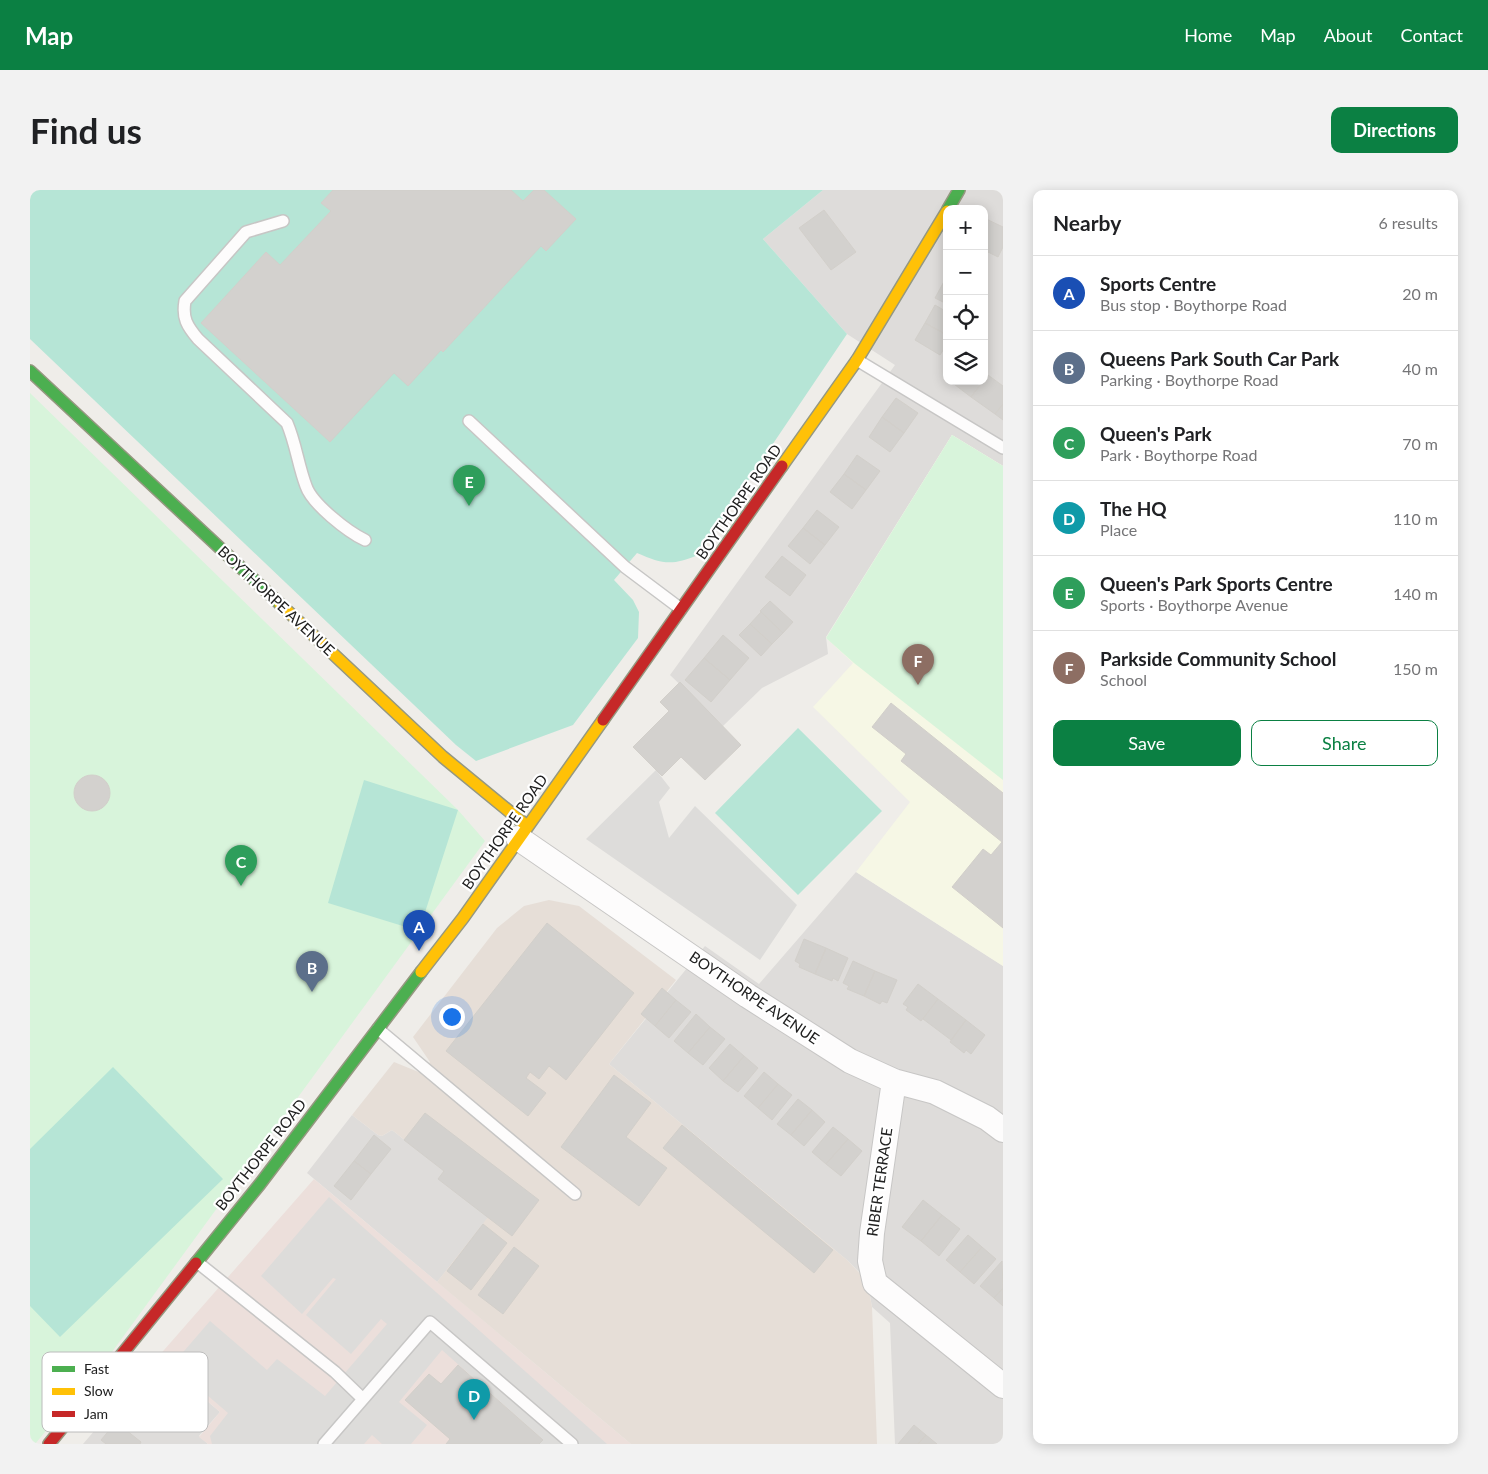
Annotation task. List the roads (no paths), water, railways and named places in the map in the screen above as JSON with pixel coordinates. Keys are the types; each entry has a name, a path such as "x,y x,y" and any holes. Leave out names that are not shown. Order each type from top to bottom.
{"street":[{"name":"BOYTHORPE ROAD","path":"950,205 959,190"},
{"name":"BOYTHORPE ROAD","path":"123,1352 260,1184 463,918 857,360 943,217"},
{"name":"BOYTHORPE AVENUE","path":"30,371 523,832 799,1030 850,1061 894,1081 935,1092 987,1118 1003,1130"},
{"name":"RIBER TERRACE","path":"894,1081 872,1234 870,1261 875,1283 1003,1386"},
{"name":"BOYTHORPE ROAD","path":"50,1444 60,1432"}],"lane":[{"path":"283,222 246,232 185,300 183,314 188,327 198,339 287,423 295,441 306,487 314,499 351,534 365,540"},
{"path":"857,360 1003,448"},
{"path":"468,421 625,567 681,608"},
{"path":"378,1028 575,1194"},
{"path":"196,1261 335,1372 363,1399"},
{"path":"324,1444 430,1322 572,1444"}],"place":[{"name":"Queen's Park Sports Centre","path":"469,506"},
{"name":"Parkside Community School","path":"918,685"},
{"name":"Queen's Park","path":"241,886"},
{"name":"Sports Centre","path":"419,951"},
{"name":"Queens Park South Car Park","path":"312,992"},
{"name":"The HQ","path":"474,1420"}]}
